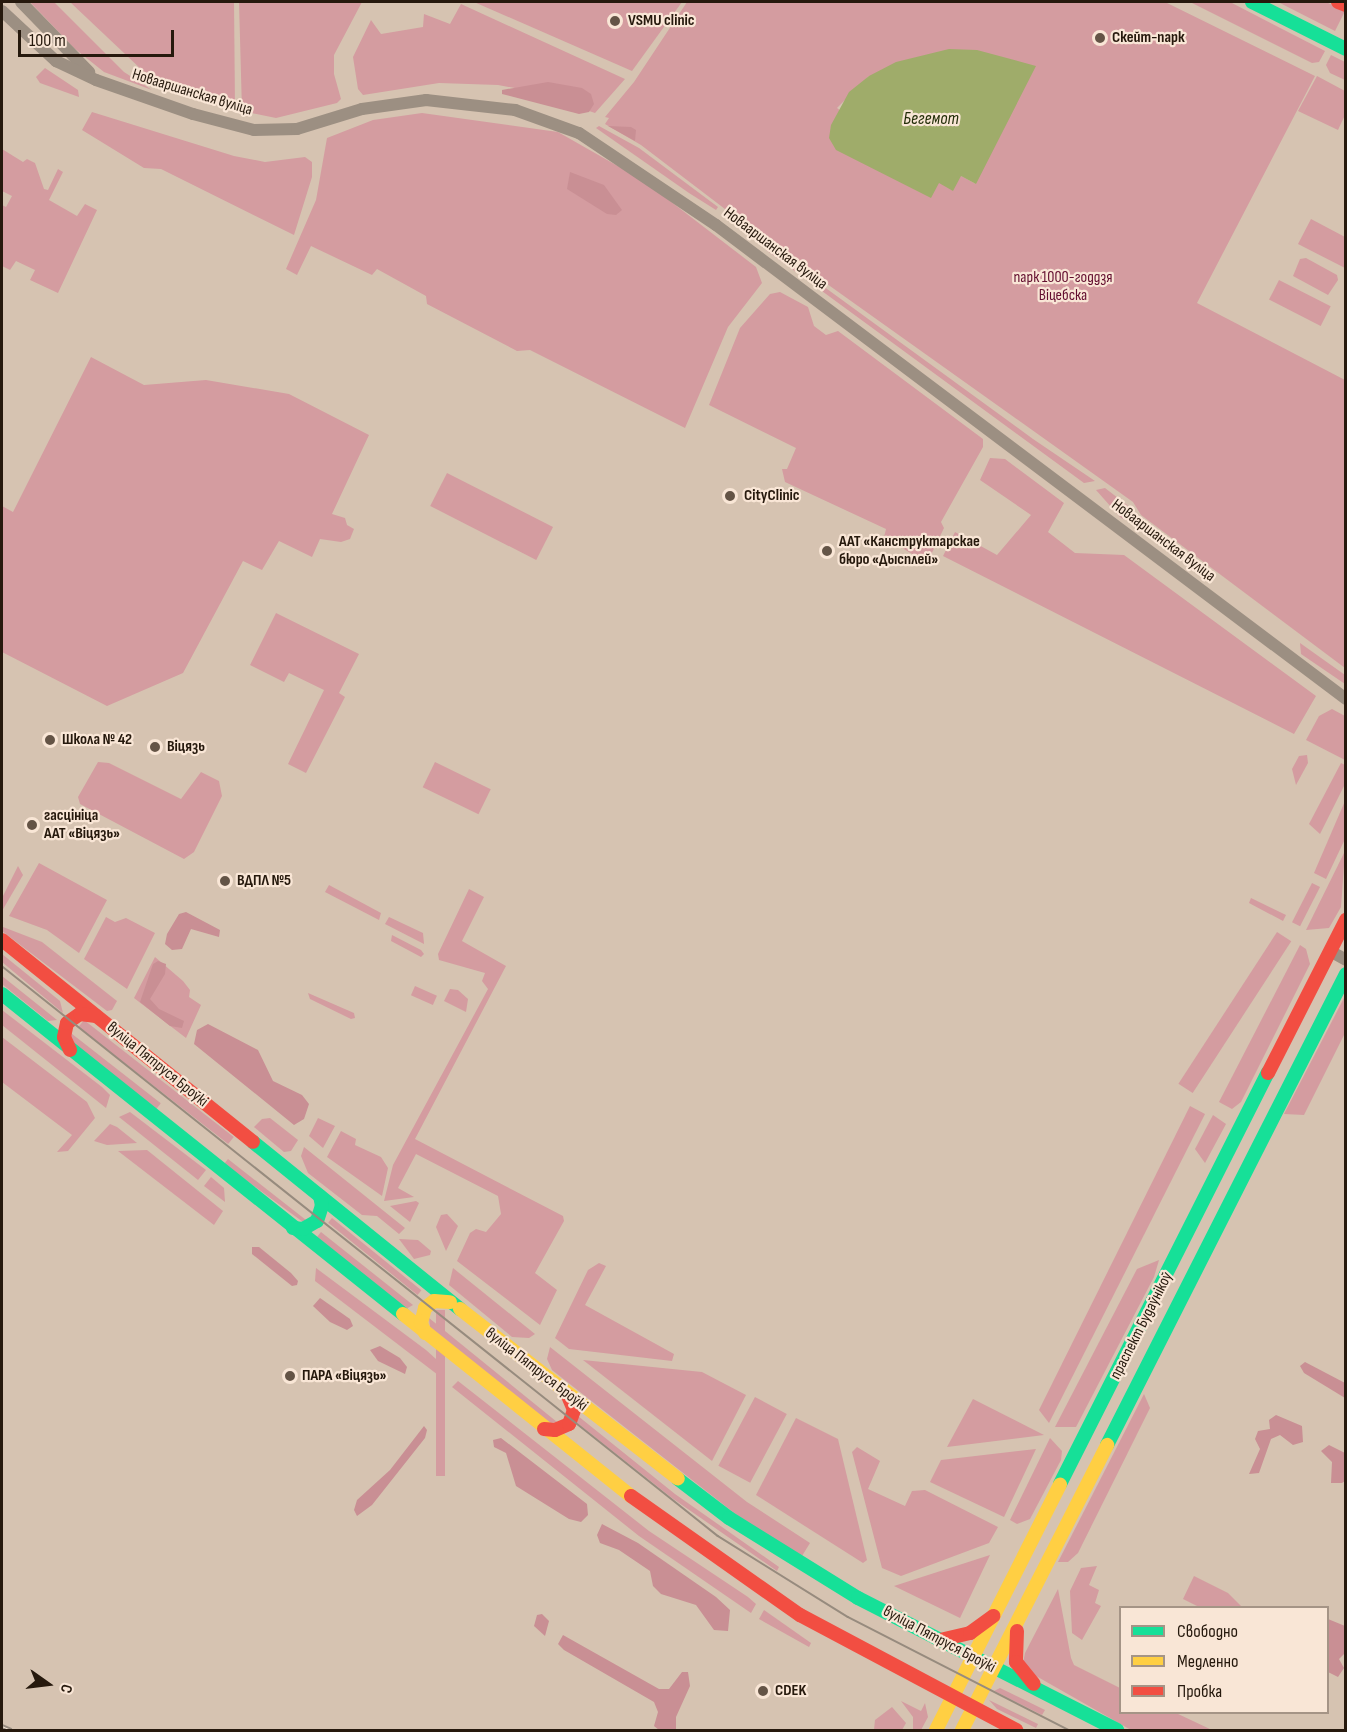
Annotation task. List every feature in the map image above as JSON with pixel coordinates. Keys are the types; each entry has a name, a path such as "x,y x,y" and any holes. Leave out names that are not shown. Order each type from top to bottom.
{"main road":[{"path":"1252,2 1346,49"},
{"path":"1338,2 1346,5"},
{"name":"праспект Будаўнікоў","path":"936,1730 1346,920"},
{"name":"вуліца Пятруся Броўкі","path":"2,940 568,1396 783,1554 973,1659 1117,1731"},
{"name":"праспект Будаўнікоў","path":"962,1731 1346,974"},
{"path":"40,1026 63,1019 68,1009 66,992"},
{"path":"2,994 544,1429 761,1590 923,1682 1016,1731"},
{"path":"70,1050 64,1037 67,1023 80,1014 96,1016"},
{"path":"292,1228 303,1229 317,1221 322,1206 320,1196"},
{"path":"425,1333 421,1318 425,1308 434,1301 450,1302"},
{"path":"544,1429 555,1431 568,1424 573,1410 568,1396"},
{"path":"939,1640 980,1628 997,1613"},
{"path":"1019,1619 1016,1662 1044,1694"},
{"path":"923,1682 934,1707 936,1730"},
{"path":"984,1729 1007,1731"}],"street":[{"name":"Новааршанская вуліца","path":"21,2 96,80"},
{"name":"Новааршанская вуліца","path":"2,11 56,61 96,80 193,114 267,131 297,129 362,109 426,100 515,110 579,133 716,225 1346,699"},
{"path":"1330,951 1346,960"},
{"path":"1243,1125 1262,1136"},
{"path":"1188,1235 1208,1245"},
{"path":"1083,1442 1104,1451"}],"green space":[{"path":"30,2 54,2 124,72 152,90 104,72 74,48"},
{"path":"70,2 234,2 235,107 143,71"},
{"path":"239,2 362,2 334,55 334,74 341,99 337,103 276,118 242,111"},
{"path":"474,2 682,2 632,71"},
{"name":"парк 1000-годдзя Віцебска","path":"687,2 1165,2 1315,76 1197,303 1345,380 1345,668 1141,515 1133,502 771,244 641,145 605,124 609,118 605,117 634,82","holes":["869,76 976,184 961,176 939,183 837,108"]},
{"path":"1190,2 1230,2 1325,51 1319,62 1312,63"},
{"path":"1278,2 1326,2 1345,11 1335,31"},
{"path":"461,4 625,79 595,113 531,91 498,85 439,83 363,95 358,89 353,57 371,20 381,34 423,27 424,14 450,24"},
{"path":"1331,55 1345,62 1345,80 1330,73 1326,65"},
{"path":"45,68 78,90 79,97 40,83 36,77"},
{"path":"1317,76 1345,91 1345,115 1338,130 1298,111"},
{"path":"92,112 234,156 265,162 305,157 312,162 312,177 294,235 161,169 144,168 82,130"},
{"path":"422,113 558,132 644,181 756,267 762,283 728,327 685,428 530,350 517,351 427,304 426,296 377,269 372,275 311,246 297,275 286,269 316,200 327,138 373,120"},
{"path":"599,126 639,148 718,207 716,210 596,128"},
{"path":"2,149 23,162 27,159 35,163 44,189 48,190 58,169 63,172 49,200 77,216 85,204 97,210 58,293 30,280 35,270 16,261 10,270 2,266 2,205 6,207 12,196 2,191"},
{"path":"1311,219 1345,237 1345,268 1298,244"},
{"path":"768,246 1033,439 1095,481 1084,483 766,250"},
{"path":"1306,258 1337,275 1338,280 1328,295 1293,276 1300,259"},
{"path":"1279,280 1331,306 1321,326 1269,300"},
{"path":"780,292 808,307 814,326 826,335 838,331 983,439 983,447 941,522 944,528 927,563 884,537 886,529 785,482 782,469 787,469 796,448 709,405 740,328 770,294"},
{"path":"91,357 144,385 206,380 289,394 369,435 332,514 345,518 347,525 354,529 350,539 341,542 320,539 312,557 279,541 262,570 243,561 183,673 107,706 2,652 2,506 13,512"},
{"path":"990,458 1005,459 1064,503 1048,532 1075,553 1124,555 1316,696 1294,734 943,556 955,532 997,555 1031,515 980,480"},
{"path":"447,473 553,527 536,560 430,506"},
{"path":"1105,488 1127,505 1135,517 1125,520 1120,517 1096,490"},
{"path":"276,613 359,654 339,693 345,697 306,773 288,764 324,690 289,673 284,682 250,665"},
{"path":"1300,643 1345,675 1345,684 1301,654"},
{"path":"1332,709 1345,716 1345,760 1306,740 1319,716"},
{"path":"1307,755 1308,763 1296,785 1292,769 1299,756"},
{"path":"98,762 109,763 181,799 201,772 219,781 222,796 194,852 184,859 80,804 78,797"},
{"path":"435,762 491,789 478,814 423,787"},
{"path":"1341,763 1345,765 1345,784 1320,834 1309,824"},
{"path":"1345,801 1345,839 1326,879 1314,873"},
{"path":"1345,851 1341,907 1329,928 1306,930"},
{"path":"39,863 107,900 79,953 47,930 9,916"},
{"path":"18,866 23,875 2,911 2,898"},
{"path":"1312,883 1320,887 1300,926 1292,922"},
{"path":"329,885 381,913 379,920 325,892"},
{"path":"469,889 484,897 462,941 506,966 415,1139 563,1216 564,1221 535,1273 557,1290 540,1325 457,1261 470,1233 476,1229 486,1232 501,1214 498,1196 416,1154 398,1188 414,1197 384,1201 393,1165 488,989 482,981 485,973 439,960 438,954"},
{"path":"1251,898 1286,915 1283,921 1249,903"},
{"path":"106,917 115,922 126,918 155,933 127,989 84,959"},
{"path":"389,917 423,933 424,944 385,924"},
{"path":"3,927 42,942 117,1001 112,1010 107,1011 2,931"},
{"path":"1277,932 1291,941 1193,1093 1178,1084"},
{"path":"392,935 421,950 424,954 421,957 391,941"},
{"path":"1300,945 1306,949 1310,964 1241,1102 1232,1109 1219,1102"},
{"path":"2,954 60,1001 63,1013 2,962"},
{"path":"155,957 183,981 190,990 189,997 201,1005 186,1038 134,998"},
{"path":"2,976 57,1020 48,1021 2,984"},
{"path":"415,986 437,996 433,1005 411,995"},
{"path":"450,989 458,990 468,999 466,1012 444,1001"},
{"path":"308,993 354,1013 355,1018 351,1019 310,999"},
{"path":"1345,996 1345,1033 1304,1115 1284,1114"},
{"path":"2,1010 102,1087 110,1095 106,1108 2,1025"},
{"path":"84,1020 234,1137 228,1144 78,1027"},
{"path":"67,1030 161,1103 154,1112 60,1039"},
{"path":"2,1037 87,1102 95,1118 68,1151 57,1152 72,1135 2,1082"},
{"path":"1190,1106 1205,1114 1049,1423 1039,1410"},
{"path":"130,1112 206,1170 198,1180 119,1117"},
{"path":"1213,1115 1226,1124 1205,1163 1195,1149"},
{"path":"270,1118 298,1140 291,1151 284,1152 254,1127 262,1119"},
{"path":"318,1118 335,1126 323,1148 309,1136"},
{"path":"110,1124 137,1143 107,1145 94,1141"},
{"path":"341,1131 356,1139 355,1145 381,1157 388,1168 382,1196 327,1157"},
{"path":"304,1147 405,1228 399,1234 377,1216 362,1215 308,1173 301,1156"},
{"path":"147,1150 223,1211 214,1225 118,1151"},
{"path":"228,1159 306,1220 303,1222 224,1164"},
{"path":"211,1177 224,1188 225,1202 204,1186"},
{"path":"416,1201 419,1203 410,1222 390,1206"},
{"path":"447,1214 458,1226 446,1251 436,1227 441,1215"},
{"path":"332,1218 421,1290 418,1295 328,1223"},
{"path":"321,1232 413,1305 406,1309 317,1237"},
{"path":"399,1239 418,1240 431,1251 430,1255 414,1259"},
{"path":"1159,1260 1154,1277 1076,1427 1055,1427 1137,1269"},
{"path":"599,1263 606,1266 585,1305 674,1354 672,1361 569,1349 555,1338 588,1270"},
{"path":"316,1268 426,1350 436,1359 442,1378 315,1281"},
{"path":"453,1268 535,1334 529,1338 512,1337 449,1285"},
{"path":"436,1310 445,1310 445,1476 436,1476"},
{"path":"429,1318 557,1422 550,1423 430,1328"},
{"path":"550,1347 747,1502 810,1543 802,1556 738,1516 552,1370 547,1359"},
{"path":"583,1360 702,1372 746,1395 712,1461"},
{"path":"458,1381 649,1531 748,1597 756,1604 751,1613 639,1536 452,1387"},
{"path":"1144,1394 1150,1408 1078,1553 1068,1562 1058,1562"},
{"path":"755,1397 787,1414 750,1483 718,1466"},
{"path":"973,1399 1044,1435 947,1447"},
{"path":"578,1416 675,1494 779,1567 777,1571 672,1498 576,1422"},
{"path":"796,1418 838,1439 867,1560 863,1563 756,1495"},
{"path":"1050,1438 1062,1451 1061,1460 1030,1519 1017,1524 1010,1520"},
{"path":"857,1447 880,1461 868,1489 905,1506 912,1491 925,1490 998,1527 989,1543 901,1576 882,1568 852,1452"},
{"path":"1036,1449 1004,1517 930,1482 941,1460"},
{"path":"990,1555 960,1618 894,1586"},
{"path":"1097,1566 1089,1585 1099,1590 1095,1603 1101,1606 1082,1640 1072,1633 1070,1591 1081,1568"},
{"path":"1194,1576 1228,1593 1241,1606 1197,1606 1183,1599"},
{"path":"1058,1589 1074,1665 1119,1688 1119,1714 1178,1714 1212,1730 1131,1730 1022,1668 1025,1653"},
{"path":"764,1610 811,1643 809,1647 759,1619"},
{"path":"1000,1688 1045,1710 1042,1715 994,1691"},
{"path":"989,1700 1038,1724 1036,1728 997,1709"},
{"path":"901,1701 921,1711 925,1703 928,1717 921,1730 913,1730 913,1717"},
{"path":"892,1707 906,1723 902,1730 874,1730 875,1720"}],"shaded area":[{"path":"548,82 582,88 591,94 594,104 589,112 579,114 502,94 502,90"},
{"path":"608,126 631,127 636,130 635,141"},
{"path":"570,172 604,185 622,210 616,215 607,214 567,189"},
{"path":"186,912 220,930 219,937 191,929 182,949 172,950 165,944 167,934 179,914"},
{"path":"158,961 166,964 165,974 150,999 159,1009 184,1021 182,1028 170,1026 140,1002 153,964"},
{"path":"208,1024 258,1050 273,1081 302,1095 309,1104 304,1119 294,1125 194,1044 197,1030"},
{"path":"252,1247 259,1247 291,1273 298,1281 297,1285 292,1286 252,1254"},
{"path":"320,1298 350,1319 353,1326 347,1330 330,1322 313,1306"},
{"path":"380,1346 400,1358 407,1367 405,1374 378,1361 370,1350"},
{"path":"1305,1362 1345,1383 1345,1398 1304,1373 1300,1366"},
{"path":"1276,1415 1302,1426 1303,1442 1293,1445 1280,1435 1271,1439 1259,1473 1249,1474 1260,1449 1255,1439 1258,1431 1270,1429 1269,1420"},
{"path":"424,1426 427,1430 425,1438 372,1505 357,1516 354,1510 357,1500 390,1470"},
{"path":"501,1438 587,1504 588,1515 581,1522 569,1519 516,1486 506,1453 494,1447 493,1440"},
{"path":"1329,1445 1345,1453 1345,1481 1342,1483 1331,1483 1332,1462 1321,1451"},
{"path":"602,1524 638,1543 716,1597 730,1610 728,1631 714,1630 696,1605 661,1594 653,1586 650,1571 619,1550 600,1543 597,1535"},
{"path":"542,1614 549,1621 545,1636 534,1626 537,1615"},
{"path":"1329,1619 1345,1626 1345,1653 1339,1659 1344,1668 1338,1677 1329,1672"},
{"path":"563,1635 659,1689 669,1689 682,1672 688,1672 690,1686 676,1717 676,1730 659,1730 654,1726 658,1712 654,1702 564,1650 558,1644"}],"water":[{"name":"Бегемот","path":"949,49 977,50 1036,66 976,184 961,176 953,191 939,183 931,198 836,150 829,138 831,125 849,92 869,76 896,62"}],"tram line":[{"path":"2,966 718,1536 848,1617 1069,1730"}],"railway":[{"path":"2,1726 11,1730"}],"traffic: fast":[{"path":"1252,2 1346,49"},
{"path":"1107,1445 1346,974"},
{"path":"2,994 403,1314"},
{"path":"1060,1484 1268,1073"},
{"path":"253,1142 460,1309"},
{"path":"293,1228 303,1229 317,1221 322,1206 320,1196"},
{"path":"678,1479 729,1518 858,1598 1117,1730"}],"traffic: slow":[{"path":"425,1333 421,1323 425,1308 434,1301 450,1302"},
{"path":"460,1309 678,1479"},
{"path":"403,1314 631,1496"},
{"path":"962,1730 1107,1445"},
{"path":"936,1730 1060,1484"}],"traffic: jam":[{"path":"1338,2 1346,5"},
{"path":"1268,1073 1346,920"},
{"path":"2,940 253,1142"},
{"path":"70,1050 64,1037 67,1023 80,1014 96,1016"},
{"path":"544,1429 555,1430 569,1424 574,1410 568,1396"},
{"path":"631,1496 800,1615 1016,1730"},
{"path":"940,1640 970,1633 993,1616"},
{"path":"1017,1631 1016,1662 1034,1684"}],"place":[{"name":"VSMU clinic","path":"615,21"},
{"name":"Скейт-парк","path":"1100,38"},
{"name":"CityClinic","path":"730,496"},
{"name":"ААТ «Канструктарскае бюро «Дысплей»","path":"827,551"},
{"name":"Школа № 42","path":"50,740"},
{"name":"Віцязь","path":"155,747"},
{"name":"гасцініца ААТ «Віцязь»","path":"32,825"},
{"name":"ВДПЛ №5","path":"225,881"},
{"name":"ПАРА «Віцязь»","path":"290,1376"},
{"name":"CDEK","path":"763,1691"}]}
